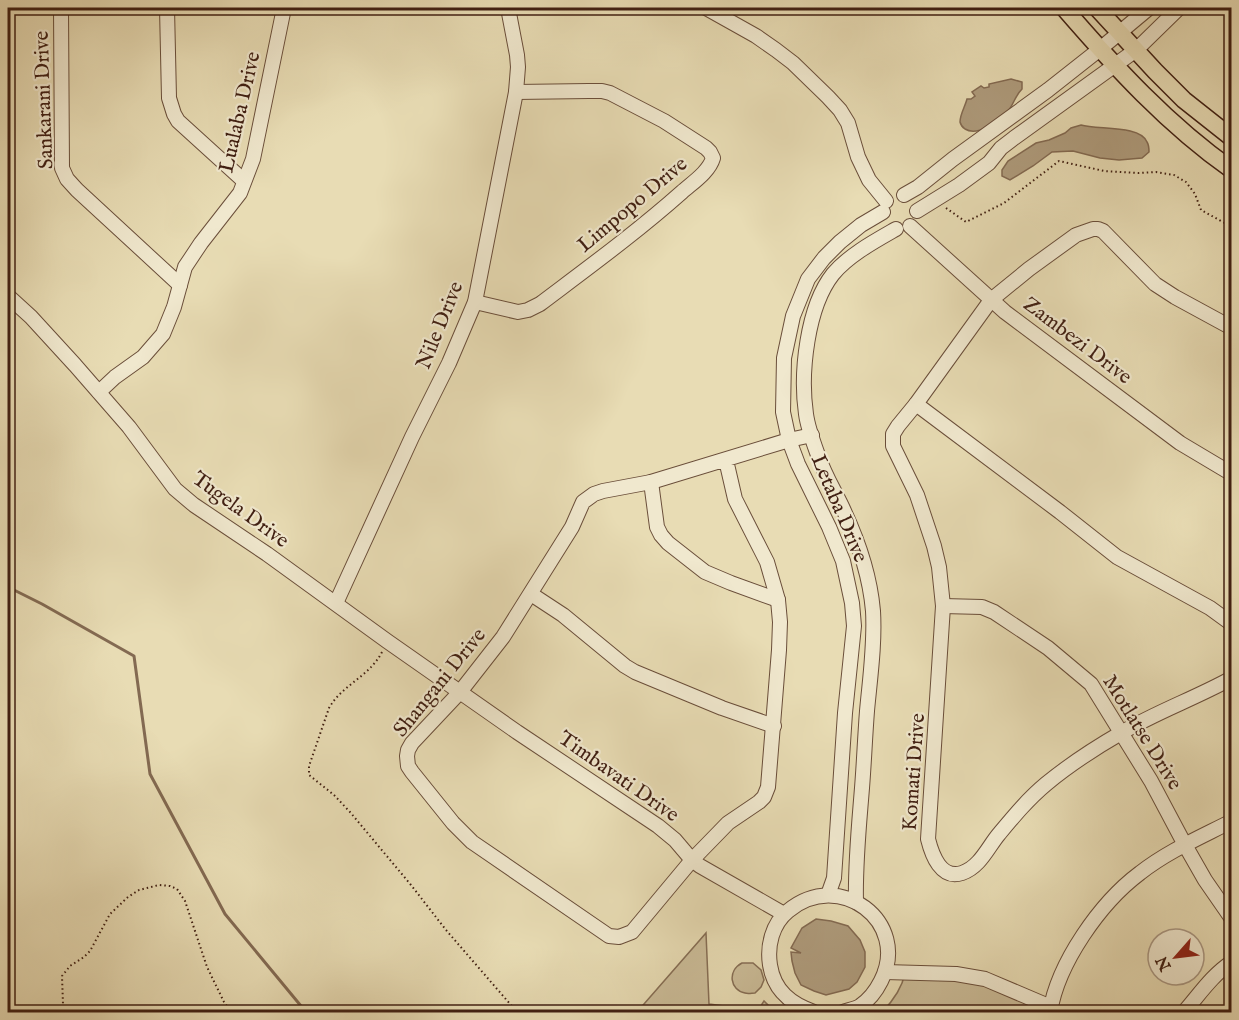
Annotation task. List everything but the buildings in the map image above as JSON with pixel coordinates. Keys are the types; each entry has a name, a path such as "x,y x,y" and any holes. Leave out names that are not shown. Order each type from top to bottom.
{"main road":[{"path":"1064,8 1135,87 1209,155 1232,170"},
{"path":"1097,8 1184,100 1232,138"}],"street":[{"name":"Sankarani Drive","path":"61,8 62,168 66,179 180,285"},
{"path":"167,8 169,98 174,114 178,121 244,181"},
{"name":"Lualaba Drive","path":"99,392 143,357 163,334 174,307 185,267 237,198 253,159 284,8"},
{"name":"Nile Drive","path":"336,603 475,302 516,92 517,55 508,8"},
{"path":"706,8 777,50 840,110 848,123 858,157 885,207 885,221 896,229 910,226 917,212 913,201 904,195"},
{"path":"885,207 891,197 904,195 918,187 1004,123 1149,8"},
{"path":"917,212 989,163 1001,148 1014,138 1136,50 1179,8"},
{"name":"Limpopo Drive","path":"475,302 518,312 540,304 650,221 699,176 713,158 710,152 664,121 610,93 602,91 516,92"},
{"path":"1004,123 1014,138"},
{"path":"934,174 947,192"},
{"name":"Letaba Drive","path":"828,895 834,878 845,713 854,626 852,603 843,561 789,440 783,412 784,358 793,316 808,279 840,242 885,207"},
{"name":"Zambezi Drive","path":"910,226 1005,312 1180,443 1232,474"},
{"name":"Letaba Drive","path":"856,902 858,827 871,662 872,604 870,584 859,545 819,460 807,417 805,367 813,314 821,294 834,274 843,265 896,229"},
{"name":"Komati Drive","path":"1232,328 1155,284 1109,236 1098,229 1093,229 1076,235 1029,269 992,300 893,434 892,441 896,452 917,495 934,546 939,567 943,606 928,839 937,864 951,874 973,867 1027,801 1066,767 1122,732 1232,678"},
{"name":"Tugela Drive","path":"8,296 31,317 99,392 180,494 460,692"},
{"path":"916,404 1117,557 1210,608 1232,624"},
{"name":"Shangani Drive","path":"692,860 632,932 625,936 609,936 472,842 417,780 408,766 407,756 412,743 460,692 503,637 572,527 583,502 603,490 651,482 812,435"},
{"path":"692,860 728,823 764,797 769,781 774,726 780,621 778,600 772,575 735,499 726,460"},
{"path":"651,482 657,527 668,543 705,572 778,600"},
{"path":"531,594 564,615 634,672 722,708 774,726"},
{"name":"Motlatse Drive","path":"943,606 973,606 989,609 1048,648 1091,684 1151,781 1205,880 1232,919"},
{"name":"Timbavati Drive","path":"460,692 658,826 675,840 692,860 784,914"},
{"path":"885,972 956,974 985,979 1051,1010 1065,966 1085,932 1120,891 1138,874 1185,845 1232,821"},
{"path":"814,1012 798,1007 782,993 771,974 768,953 772,932 784,914 796,903 812,897 828,895 856,902 872,915 883,932 887,952 885,972 876,991 860,1006 843,1012"},
{"path":"1184,1012 1209,981 1232,962"}],"path":[{"path":"932,202 942,205 966,222 1004,203 1059,161 1104,171 1156,172 1174,175 1186,182 1195,194 1201,210 1232,227"},
{"path":"387,641 373,666 347,686 333,701 309,766 309,775 334,795 366,830 446,930 517,1012"},
{"path":"61,1012 62,975 90,951 112,911 135,892 165,885 175,887 183,896 207,967 231,1012"}],"shaded area":[{"path":"1011,79 1022,82 1022,89 1007,112 982,130 970,131 962,127 961,116 967,99 975,96 972,92 981,86 989,87 989,84"},
{"path":"1081,125 1128,130 1136,133 1147,142 1149,152 1142,158 1119,160 1073,151 1052,152 1010,180 1002,176 1002,170 1008,161 1036,143 1049,140"},
{"path":"816,919 848,926 860,940 865,952 865,967 857,982 849,989 826,995 801,985 795,973 791,952 801,953 791,948 802,928"},
{"path":"706,933 709,1004 757,1012 637,1012"},
{"path":"742,963 753,963 761,970 764,980 755,993 740,991 732,980 734,971"},
{"path":"905,973 967,975 1050,1012 882,1012 902,984"},
{"path":"764,1001 775,1012 757,1012"}],"waterway":[{"path":"8,587 134,656 150,774 225,914 306,1012"}]}
